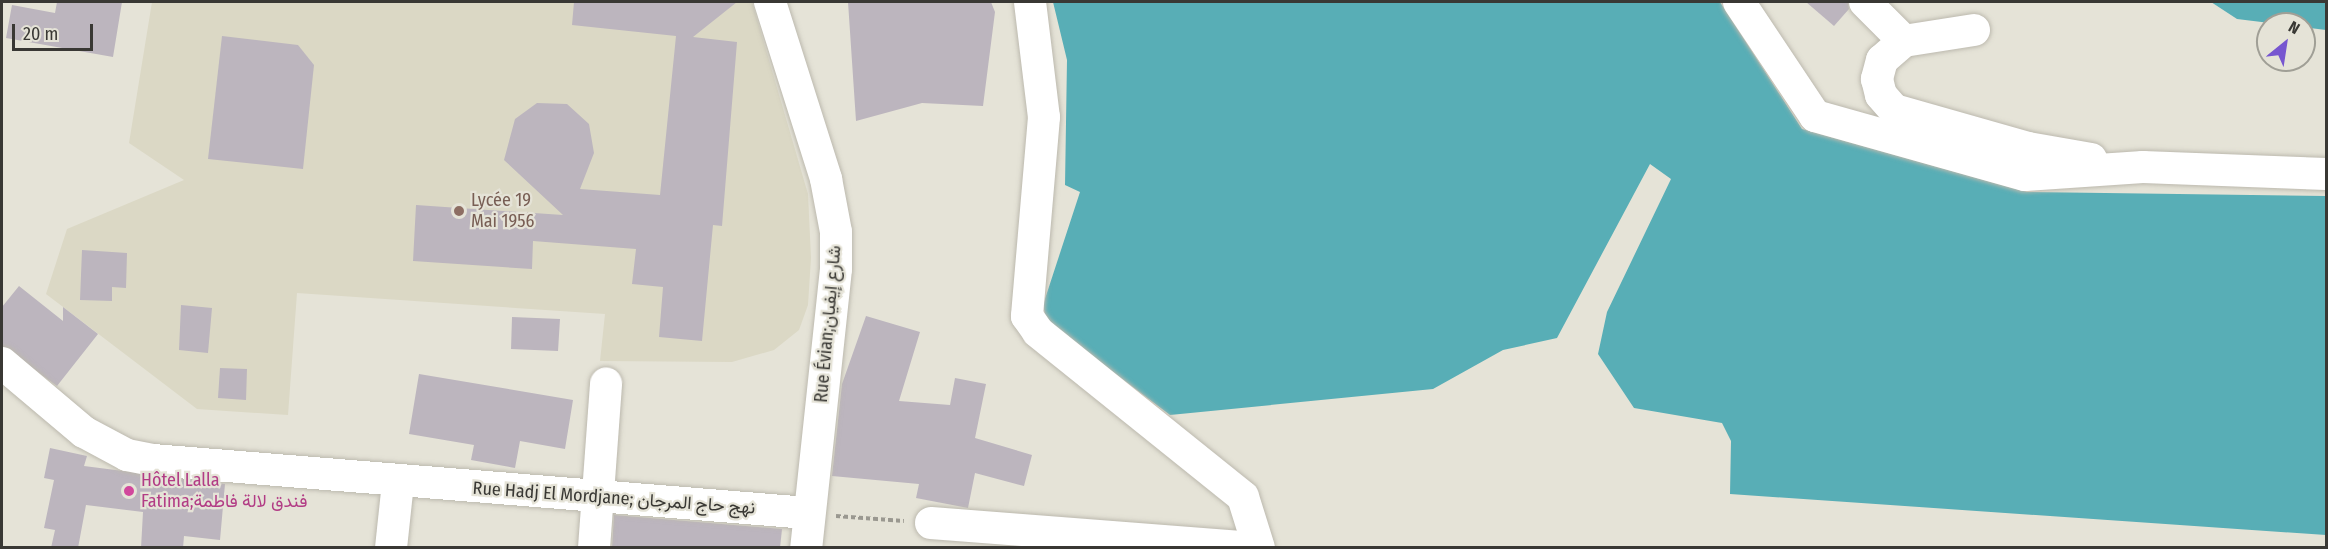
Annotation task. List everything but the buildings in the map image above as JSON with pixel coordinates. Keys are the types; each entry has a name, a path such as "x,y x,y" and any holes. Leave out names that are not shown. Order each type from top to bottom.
{"street":[{"name":"Rue Évian;شارع إيفيان","path":"770,2 826,179 836,232 836,269 806,548"},
{"path":"931,523 1001,538 1258,548 1243,497 1038,332 1027,316 1044,117 1039,38 1030,2"},
{"path":"1739,2 1815,116 2025,175 2144,167 2326,174"},
{"path":"1865,2 1904,41"},
{"path":"1974,30 1904,41 1882,60 1877,79 1881,95 1894,110 2028,148 2144,167"},
{"name":"Rue Hadj El Mordjane; نهج حاج المرجان","path":"2,363 84,432 127,455 398,482 808,513"},
{"path":"594,548 606,383"},
{"path":"391,548 398,482"}],"path":[{"path":"808,513 931,523"}],"shaded area":[{"name":"Lycée 19 Mai 1956","path":"152,2 752,2 808,194 811,258 808,305 799,330 774,350 732,362 600,361 605,314 297,293 288,415 197,409 46,294 67,229 184,180 129,143"}],"water":[{"path":"1053,2 1720,2 1802,129 2027,192 2326,196 2326,535 1730,494 1731,441 1722,423 1634,408 1598,354 1607,312 1671,179 1650,164 1557,338 1503,350 1433,389 1170,415 1047,322 1043,305 1080,192 1065,185 1067,60"},
{"path":"2211,2 2326,2 2326,30 2316,29 2316,12 2256,12 2256,21 2237,19"}],"place":[{"name":"Lycée 19 Mai 1956","path":"459,211"},
{"name":"Hôtel Lalla Fatima;فندق لالة فاطمة","path":"129,491"}]}
